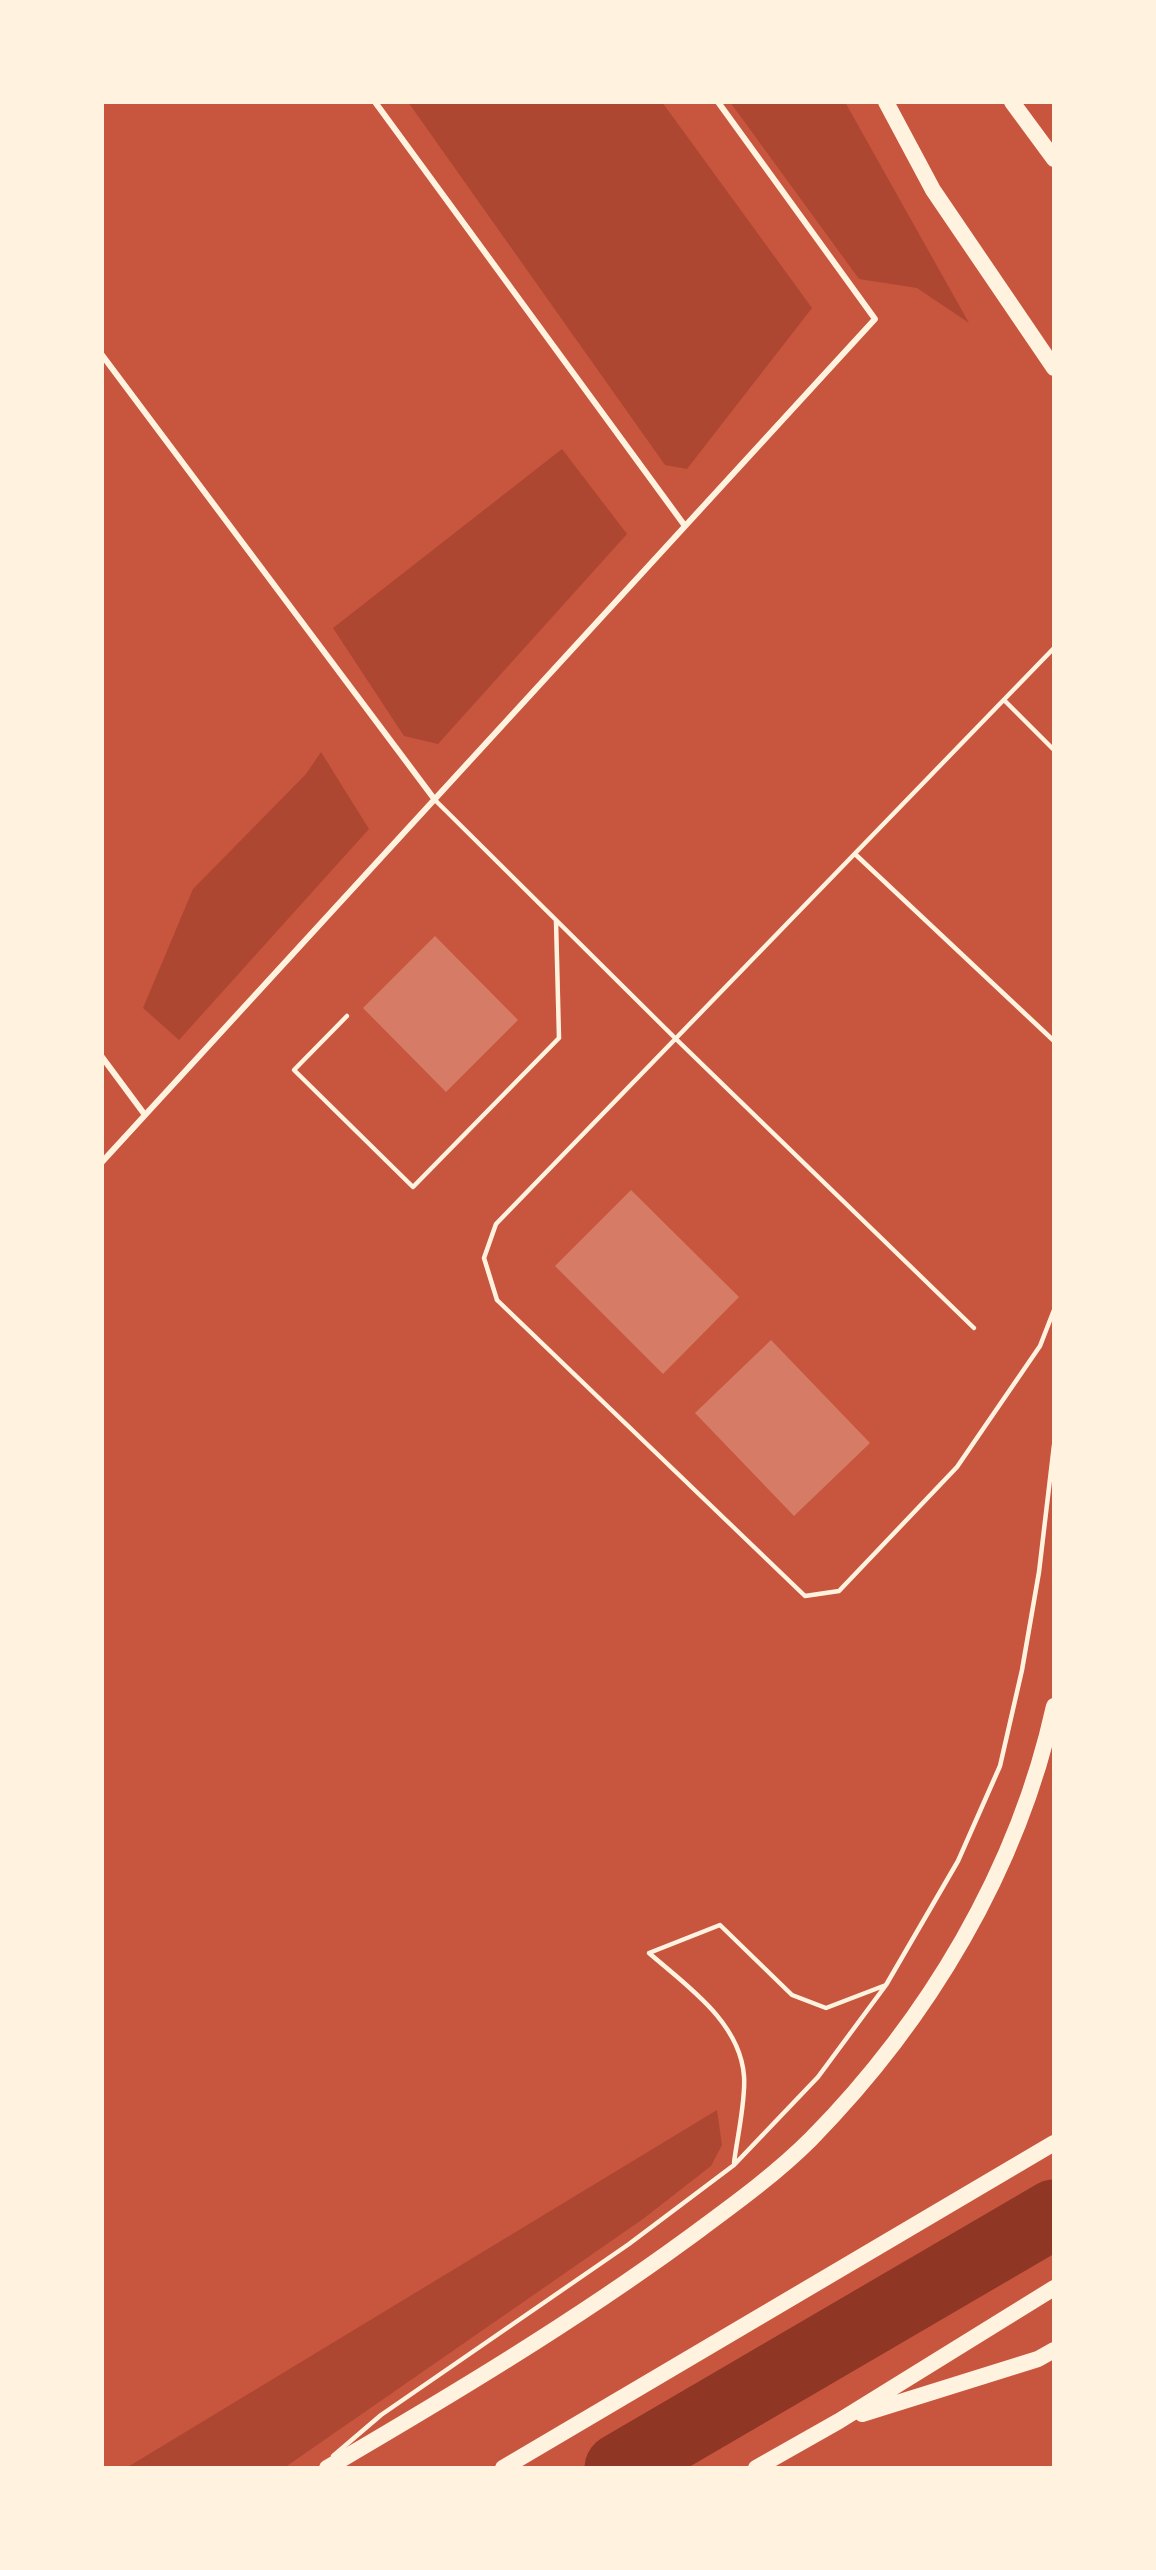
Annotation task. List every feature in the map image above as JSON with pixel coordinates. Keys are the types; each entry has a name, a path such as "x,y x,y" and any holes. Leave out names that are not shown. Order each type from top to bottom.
{"highway":[{"path":"886,102 933,190 1054,368"},
{"path":"1012,102 1054,159"},
{"path":"327,2468 505,2362 618,2289 730,2207 809,2141 885,2057 954,1956 1003,1866 1044,1753 1054,1706"},
{"path":"504,2468 1054,2143"},
{"path":"756,2468 839,2421 1054,2288"},
{"path":"839,2421 1038,2359 1054,2350"}],"street":[{"path":"375,102 685,526"},
{"path":"102,1162 875,319 718,102"},
{"path":"102,355 435,800"},
{"path":"102,1057 145,1115"}],"lane":[{"path":"1054,648 496,1224 484,1258 496,1300 805,1596 839,1591 957,1467 1040,1346 1054,1310"},
{"path":"1004,700 1054,750"},
{"path":"435,800 974,1328"},
{"path":"855,854 1054,1041"},
{"path":"347,1016 294,1070 413,1187 559,1038 556,921"},
{"path":"319,2468 381,2415 628,2244 734,2165 818,2077 886,1984 958,1862 1000,1766 1022,1670 1039,1572 1054,1445"},
{"path":"734,2165 744,2076 733,2034 702,2001 649,1953 720,1925 792,1995 826,2008 886,1984"}],"shaded area":[{"path":"408,102 662,102 812,308 687,469 665,465"},
{"path":"730,102 845,102 969,323 917,288 859,279"},
{"path":"562,449 627,534 438,744 404,736 333,628"},
{"path":"321,752 369,829 179,1040 143,1008 193,889 306,774"},
{"path":"717,2110 722,2145 711,2166 643,2219 284,2468 126,2468"}],"building":[{"path":"435,936 518,1020 446,1092 363,1008"},
{"path":"631,1190 739,1297 663,1374 555,1266"},
{"path":"771,1340 870,1443 794,1516 695,1413"}],"waterway":[{"path":"619,2468 1054,2214"}]}
